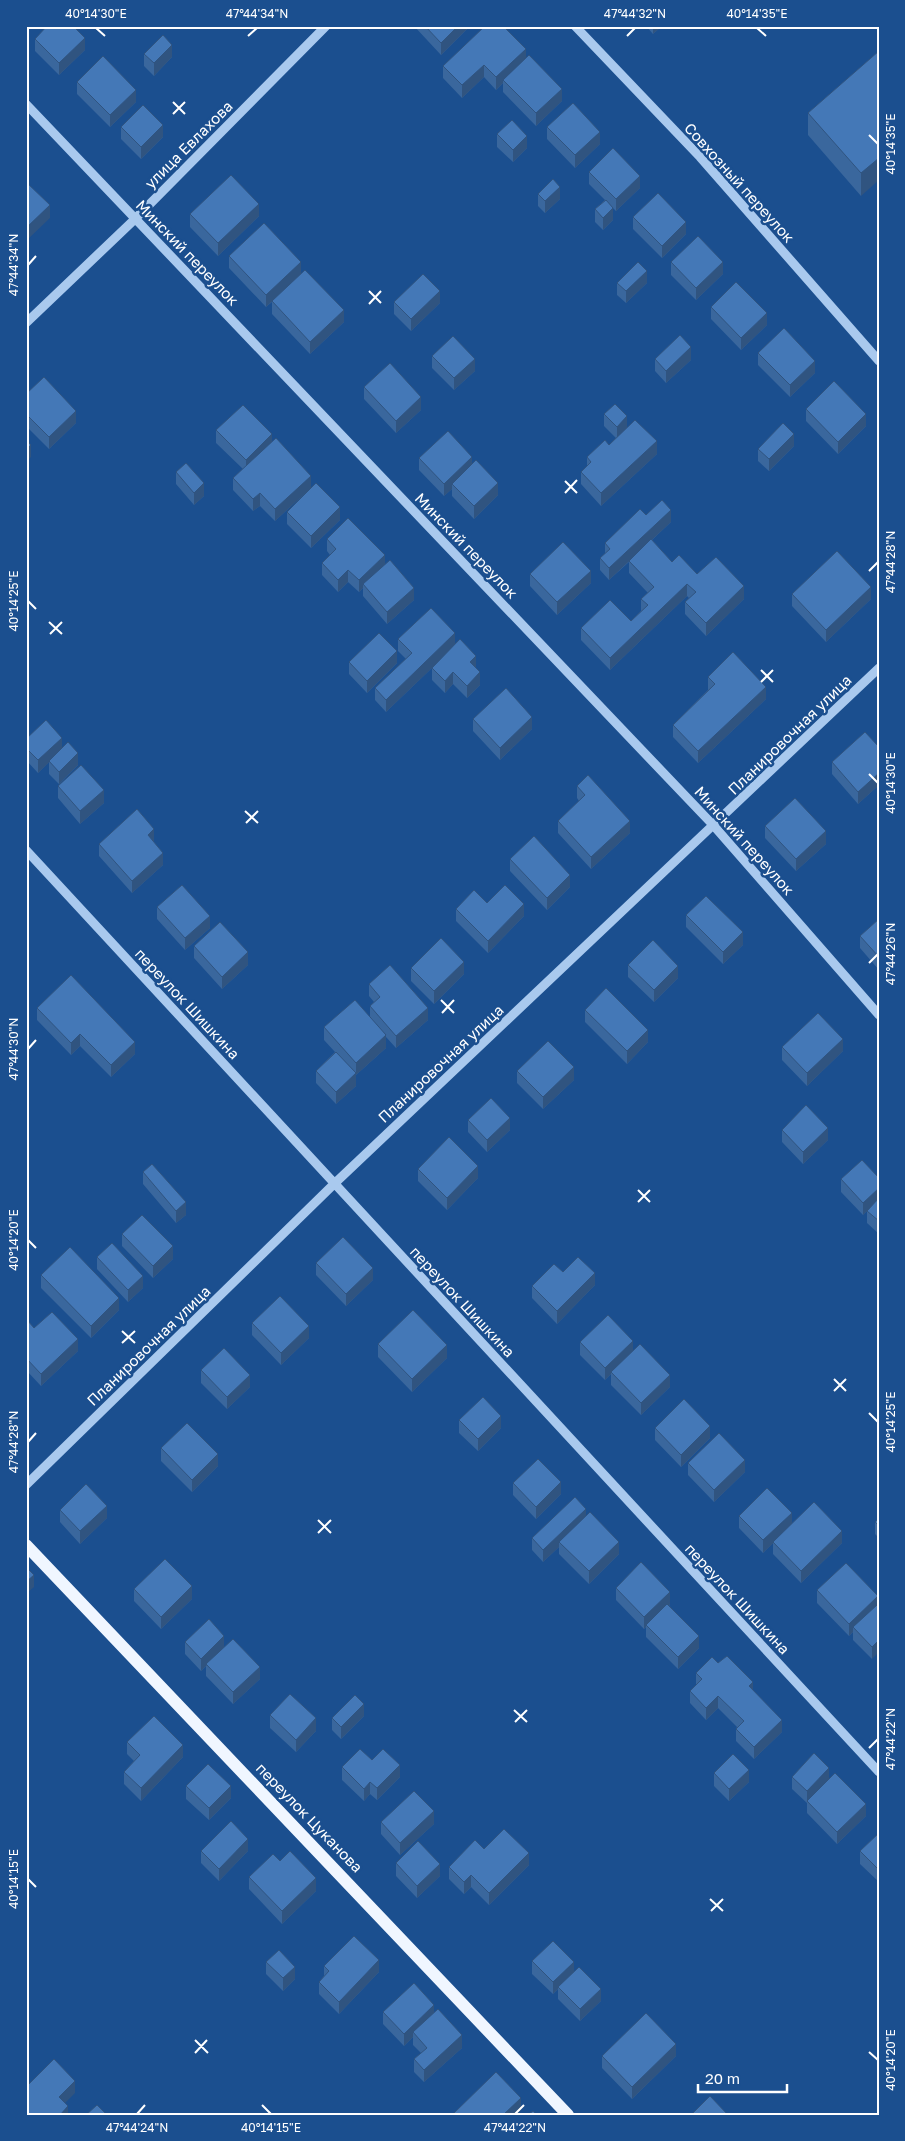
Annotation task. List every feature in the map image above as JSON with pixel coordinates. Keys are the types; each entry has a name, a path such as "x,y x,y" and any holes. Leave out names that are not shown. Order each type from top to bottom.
{"main road":[{"name":"переулок Цуканова","path":"26,1544 568,2115"}],"street":[{"name":"улица Евлахова","path":"26,323 134,219 326,26"},
{"name":"Совхозный переулок","path":"575,26 700,157 879,362"},
{"name":"Минский переулок","path":"26,104 714,826 879,1015"},
{"name":"Планировочная улица","path":"26,1485 334,1184 879,668"},
{"name":"переулок Шишкина","path":"26,850 879,1772"}],"building":[{"path":"47,26 73,26 85,38 59,63 35,39"},
{"path":"425,26 458,26 441,43"},
{"path":"485,26 503,26 526,49 496,77 484,65 462,85 443,66"},
{"path":"163,35 172,45 154,63 144,54"},
{"path":"879,51 879,158 861,173 808,113"},
{"path":"529,55 562,89 536,113 503,80"},
{"path":"103,56 136,90 110,115 77,82"},
{"path":"573,103 600,132 575,155 547,127"},
{"path":"143,105 163,125 141,147 121,127"},
{"path":"512,120 527,136 513,150 497,134"},
{"path":"613,148 640,176 616,199 589,172"},
{"path":"231,175 259,204 218,243 190,214"},
{"path":"553,179 560,187 545,201 538,194"},
{"path":"26,182 50,205 26,228"},
{"path":"658,193 686,222 662,246 633,217"},
{"path":"606,200 613,208 603,218 595,209"},
{"path":"264,223 301,262 266,295 229,256"},
{"path":"698,236 723,262 696,288 671,262"},
{"path":"638,262 647,271 626,291 617,283"},
{"path":"305,270 344,310 310,342 272,301"},
{"path":"423,274 440,291 411,319 394,302"},
{"path":"736,282 767,313 741,338 711,307"},
{"path":"784,328 815,361 790,385 758,353"},
{"path":"680,335 691,347 666,371 655,359"},
{"path":"453,336 475,359 454,378 432,356"},
{"path":"390,363 421,397 396,421 364,387"},
{"path":"44,377 76,411 49,437 26,414 26,394"},
{"path":"834,381 866,414 838,442 806,409"},
{"path":"615,404 627,416 617,427 604,414"},
{"path":"243,405 272,434 246,460 216,430"},
{"path":"635,420 657,441 601,493 581,472 591,462 587,457 605,440 609,445"},
{"path":"783,423 794,434 769,459 758,449"},
{"path":"448,431 472,457 444,484 419,458"},
{"path":"276,438 311,476 275,509 260,493 253,499 233,478"},
{"path":"26,440 31,445 26,450"},
{"path":"476,460 498,483 474,506 452,484"},
{"path":"186,463 204,483 194,493 176,472"},
{"path":"316,483 340,507 311,536 287,512"},
{"path":"662,500 671,510 609,568 600,558 610,549 605,543 640,509 646,515"},
{"path":"348,518 385,555 359,580 348,570 338,580 322,563 336,549 327,539"},
{"path":"651,539 672,562 679,555 697,574 716,557 744,586 706,623 685,602 696,592 687,584 610,658 581,628 610,600 631,621 648,605 641,599 654,587 629,561"},
{"path":"563,542 591,571 557,602 530,574"},
{"path":"837,551 871,587 826,630 792,594"},
{"path":"390,560 414,588 387,612 363,584"},
{"path":"431,608 455,633 386,700 375,688 412,653 398,639"},
{"path":"379,633 397,651 367,681 349,662"},
{"path":"460,639 476,656 470,662 480,672 467,686 453,672 445,681 432,668"},
{"path":"733,652 766,687 698,751 673,725 715,684 708,677"},
{"path":"506,688 532,717 500,748 473,719"},
{"path":"46,720 62,738 38,760 26,748 26,739"},
{"path":"865,732 879,747 879,773 858,792 832,762"},
{"path":"68,742 78,753 59,772 49,761"},
{"path":"81,765 104,790 80,811 58,786"},
{"path":"588,775 630,821 591,857 558,821 585,795 577,786"},
{"path":"795,798 826,831 796,859 765,826"},
{"path":"137,809 154,829 148,835 163,853 132,881 99,844"},
{"path":"534,836 570,875 547,898 510,859"},
{"path":"182,885 210,916 185,938 157,907"},
{"path":"505,885 524,904 488,941 456,909 474,890 487,903"},
{"path":"706,896 743,932 723,952 686,915"},
{"path":"879,919 879,957 860,936"},
{"path":"220,922 248,952 222,977 194,946"},
{"path":"441,938 464,962 434,991 411,968"},
{"path":"653,940 678,966 654,990 628,965"},
{"path":"390,965 428,1008 396,1036 370,1006 380,997 369,984"},
{"path":"71,975 135,1042 111,1065 80,1034 71,1043 37,1008"},
{"path":"606,988 648,1030 627,1051 585,1010"},
{"path":"355,1000 386,1035 356,1063 324,1027"},
{"path":"818,1013 843,1039 807,1073 782,1047"},
{"path":"548,1041 574,1067 543,1097 517,1071"},
{"path":"336,1052 356,1073 336,1092 316,1071"},
{"path":"491,1098 510,1118 487,1140 468,1120"},
{"path":"806,1105 828,1128 803,1152 782,1130"},
{"path":"449,1137 478,1166 447,1198 418,1169"},
{"path":"862,1160 879,1178 879,1188 863,1203 841,1179"},
{"path":"152,1164 186,1202 176,1211 143,1172"},
{"path":"879,1198 879,1221 867,1211"},
{"path":"142,1215 173,1246 153,1266 122,1234"},
{"path":"343,1237 373,1268 346,1294 316,1263"},
{"path":"112,1243 143,1276 128,1290 97,1257"},
{"path":"70,1247 119,1298 91,1326 41,1275"},
{"path":"578,1257 595,1273 557,1311 532,1286 554,1264 563,1272"},
{"path":"280,1296 309,1326 281,1353 252,1323"},
{"path":"413,1310 447,1345 412,1379 378,1344"},
{"path":"52,1312 78,1339 41,1374 26,1358 26,1323 28,1321 34,1328"},
{"path":"608,1315 633,1341 605,1368 580,1342"},
{"path":"640,1344 670,1375 641,1403 611,1372"},
{"path":"224,1348 250,1375 227,1397 201,1370"},
{"path":"483,1397 501,1416 478,1439 459,1420"},
{"path":"684,1399 710,1426 681,1455 655,1428"},
{"path":"187,1423 218,1454 192,1480 161,1448"},
{"path":"719,1433 745,1460 714,1490 688,1463"},
{"path":"538,1459 561,1482 536,1507 513,1483"},
{"path":"86,1484 107,1506 80,1531 60,1510"},
{"path":"767,1488 792,1513 763,1540 739,1516"},
{"path":"575,1497 586,1509 543,1550 532,1538"},
{"path":"814,1502 842,1531 801,1571 773,1542"},
{"path":"590,1512 619,1542 589,1571 559,1542"},
{"path":"879,1518 879,1526 875,1522"},
{"path":"165,1559 192,1586 161,1617 134,1589"},
{"path":"641,1562 670,1592 644,1617 616,1588"},
{"path":"846,1563 878,1596 849,1624 817,1590"},
{"path":"26,1567 34,1575 26,1582"},
{"path":"667,1604 699,1636 678,1657 646,1625"},
{"path":"877,1605 879,1607 879,1640 872,1647 853,1627"},
{"path":"209,1619 224,1636 201,1659 185,1642"},
{"path":"233,1639 260,1667 233,1692 206,1664"},
{"path":"727,1656 753,1682 749,1686 782,1720 754,1747 736,1729 744,1721 718,1696 706,1708 690,1691 702,1679 696,1673 712,1657 718,1663"},
{"path":"290,1694 316,1718 296,1740 270,1715"},
{"path":"355,1695 364,1704 341,1727 332,1718"},
{"path":"154,1716 183,1745 141,1788 124,1772 140,1755 127,1742"},
{"path":"360,1749 372,1760 383,1749 400,1765 377,1788 370,1782 364,1789 342,1767"},
{"path":"814,1753 829,1768 807,1791 792,1777"},
{"path":"733,1754 749,1770 729,1789 714,1773"},
{"path":"208,1764 231,1786 209,1808 186,1786"},
{"path":"835,1773 866,1804 837,1832 807,1801"},
{"path":"414,1791 434,1811 400,1843 381,1822"},
{"path":"231,1821 248,1839 219,1869 201,1851"},
{"path":"504,1829 529,1853 489,1893 471,1875 464,1882 449,1867 475,1840 484,1849"},
{"path":"879,1833 879,1870 860,1851"},
{"path":"418,1841 440,1864 417,1886 396,1863"},
{"path":"290,1851 316,1878 282,1911 249,1877 273,1854 280,1861"},
{"path":"354,1936 379,1960 339,2002 319,1982 329,1971 324,1966"},
{"path":"553,1941 574,1962 553,1982 532,1961"},
{"path":"279,1950 295,1967 283,1978 266,1962"},
{"path":"579,1967 601,1989 580,2009 558,1987"},
{"path":"414,1983 434,2005 404,2034 383,2012"},
{"path":"438,2009 462,2035 424,2070 414,2059 427,2048 413,2032"},
{"path":"646,2013 676,2044 632,2087 602,2056"},
{"path":"54,2059 75,2081 59,2097 68,2106 60,2115 26,2115 26,2087"},
{"path":"496,2072 521,2098 503,2115 452,2115"},
{"path":"710,2096 728,2115 691,2115"},
{"path":"97,2105 107,2115 86,2115"},
{"path":"533,2111 537,2115 528,2115"}]}
